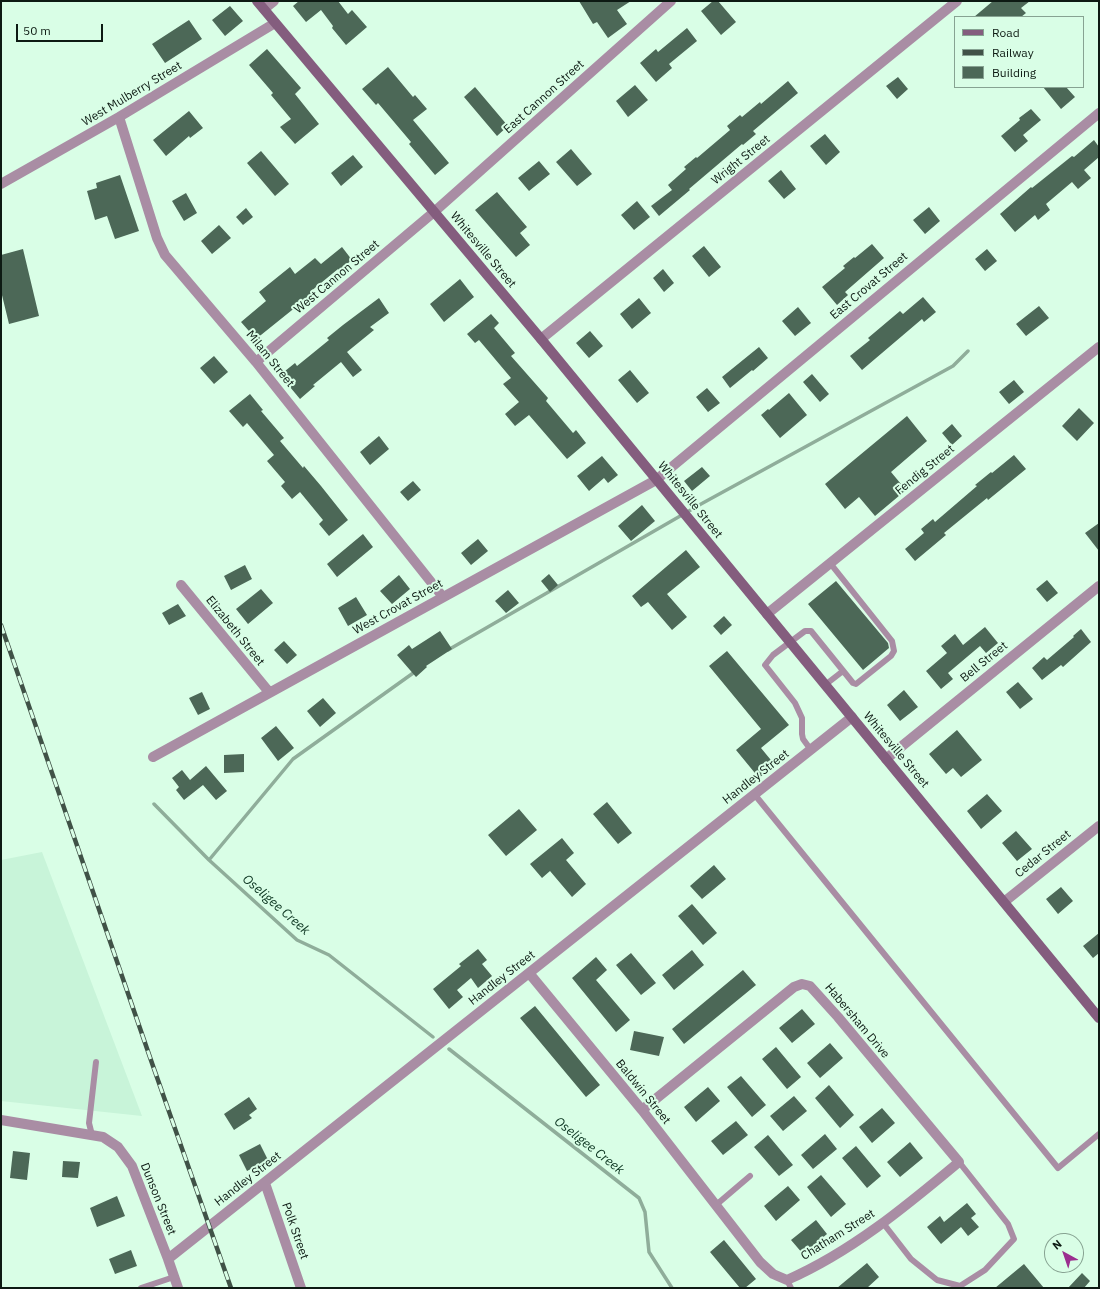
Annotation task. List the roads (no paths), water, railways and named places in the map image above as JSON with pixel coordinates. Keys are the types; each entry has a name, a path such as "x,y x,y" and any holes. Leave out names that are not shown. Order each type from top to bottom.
{"main road":[{"name":"Whitesville Street","path":"257,1 541,339 1099,1018"}],"street":[{"path":"264,9 274,1"},
{"name":"East Cannon Street","path":"434,212 671,1"},
{"name":"Wright Street","path":"541,339 958,1"},
{"name":"West Mulberry Street","path":"1,184 119,117 275,23"},
{"name":"East Crovat Street","path":"656,480 1099,113"},
{"name":"Milam Street","path":"119,117 157,238 165,256 256,362 443,596"},
{"name":"West Cannon Street","path":"256,362 434,212"},
{"name":"Fendig Street","path":"766,614 1099,347"},
{"name":"West Crovat Street","path":"153,757 656,480"},
{"name":"Elizabeth Street","path":"181,585 269,692"},
{"name":"Bell Street","path":"886,759 1099,586"},
{"name":"Handley Street","path":"168,1258 265,1183 852,718"},
{"name":"Cedar Street","path":"1004,902 1099,826"},
{"name":"Baldwin Street","path":"529,974 642,1110 734,1229"},
{"name":"Habersham Drive","path":"642,1110 794,987 802,984 810,986 838,1017 959,1162"},
{"name":"Dunson Street","path":"1,1120 103,1137 118,1147 132,1166 168,1258 178,1288"},
{"name":"Chatham Street","path":"734,1229 760,1262 773,1274 789,1284 800,1274 855,1242 883,1223 959,1162"},
{"name":"Polk Street","path":"265,1183 301,1288"}],"lane":[{"path":"811,750 803,739 802,718 795,703 765,665 773,655 805,631 811,631 853,683 856,684 891,656 894,651 892,641 830,563"},
{"path":"825,685 843,671"},
{"path":"755,795 1058,1168 1099,1134"},
{"path":"92,1135 89,1123 96,1062"},
{"path":"883,1223 911,1260 937,1280 960,1286 985,1270 1014,1239 1008,1224 959,1162"},
{"path":"716,1205 750,1176"},
{"path":"141,1288 174,1277"}],"waterway":[{"path":"448,650 701,504 953,366 968,351"},
{"path":"209,860 293,759 416,671"},
{"name":"Oseligee Creek","path":"154,804 209,860 297,940 329,955 433,1037"},
{"name":"Oseligee Creek","path":"449,1049 639,1198 645,1212 649,1252 672,1288"}],"railway":[{"path":"1,625 231,1288"}]}
